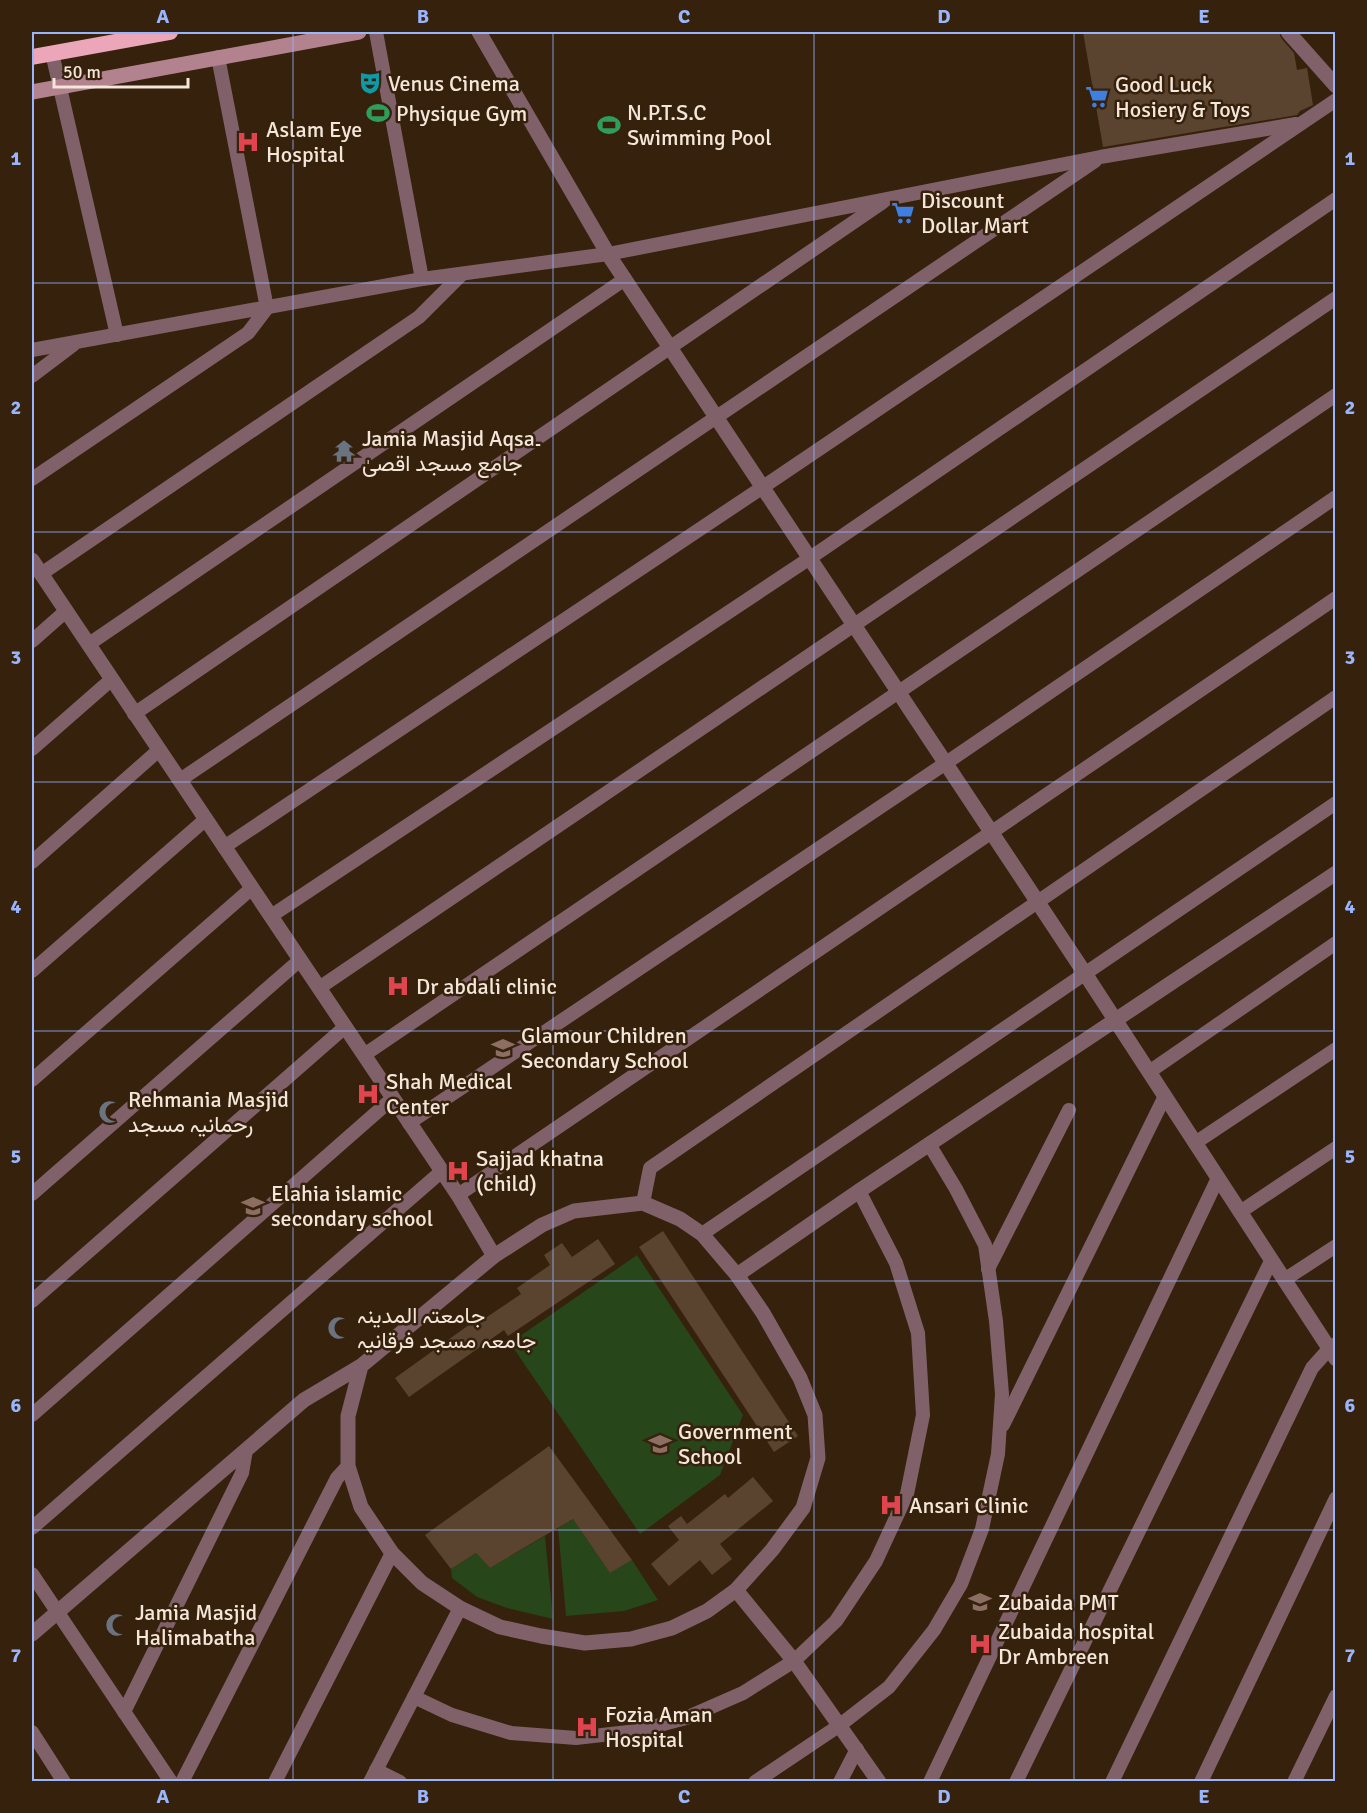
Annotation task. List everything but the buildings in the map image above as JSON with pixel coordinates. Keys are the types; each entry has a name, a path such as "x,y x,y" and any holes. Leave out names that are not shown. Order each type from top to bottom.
{"highway":[{"path":"32,57 170,32"}],"main road":[{"path":"32,92 359,32"}],"street":[{"path":"376,32 422,279"},
{"path":"479,32 608,254 1037,900 1271,1261 1333,1351 1312,1368 1112,1782"},
{"path":"1288,32 1335,86"},
{"path":"52,53 117,335"},
{"path":"32,478 248,333 267,308 218,57"},
{"path":"224,847 763,487 1335,100"},
{"path":"32,350 422,279 608,254 1100,158 1301,123"},
{"path":"180,780 1100,158"},
{"path":"134,714 888,199"},
{"path":"271,916 810,558 1335,200"},
{"path":"41,574 419,317 462,274"},
{"path":"89,644 625,279"},
{"path":"319,988 1335,298"},
{"path":"32,376 77,342"},
{"path":"364,1055 1335,395"},
{"path":"410,1123 946,763 1335,497"},
{"path":"32,560 458,1195 494,1256"},
{"path":"458,1195 1335,598"},
{"path":"32,641 66,611"},
{"path":"32,749 112,679"},
{"path":"643,1203 650,1167 1335,697"},
{"path":"32,862 159,750"},
{"path":"702,1234 1335,802"},
{"path":"32,971 206,819"},
{"path":"737,1275 928,1144 1335,873"},
{"path":"32,1080 252,888"},
{"path":"1149,1072 1335,943"},
{"path":"32,1194 300,960"},
{"path":"32,1301 345,1027"},
{"path":"1195,1143 1335,1049"},
{"path":"999,1432 1165,1096"},
{"path":"32,1415 393,1098"},
{"path":"988,1269 1069,1110"},
{"path":"755,1782 840,1725 889,1688 934,1630 961,1584 982,1529 998,1454 1002,1394 996,1321 985,1245 956,1189 928,1144"},
{"path":"1240,1212 1335,1148"},
{"path":"32,1528 442,1172"},
{"path":"930,1782 1218,1178"},
{"path":"414,1697 452,1715 511,1733 576,1738 637,1731 686,1718 743,1693 794,1661 836,1621 876,1561 907,1494 923,1415 918,1333 896,1263 859,1191"},
{"path":"32,1634 304,1400 361,1366 494,1256 542,1225 574,1212 643,1203 680,1219 702,1234 737,1275 763,1313 800,1378 815,1415 818,1458 803,1508 772,1550 736,1590 707,1611 672,1628 631,1639 585,1643 500,1627 460,1608 422,1582 392,1553 361,1507 348,1466 348,1416 361,1366"},
{"path":"1284,1280 1335,1246"},
{"path":"1016,1782 1271,1261"},
{"path":"124,1712 242,1473 246,1450"},
{"path":"182,1782 337,1478 348,1466"},
{"path":"1201,1782 1335,1498"},
{"path":"275,1782 392,1553"},
{"path":"32,1574 171,1782"},
{"path":"736,1590 794,1661 879,1782"},
{"path":"400,1782 373,1776 460,1608"},
{"path":"1294,1782 1335,1696"},
{"path":"32,1732 64,1782"},
{"path":"840,1782 857,1749"}],"green space":[{"path":"637,1255 743,1415 720,1475 640,1534 510,1343"},
{"path":"573,1519 610,1573 632,1560 658,1600 624,1611 566,1616 558,1528"},
{"path":"545,1536 553,1619 507,1608 477,1597 452,1578 451,1569 476,1553 490,1568"}],"place":[{"name":"Venus Cinema","path":"370,83"},
{"name":"Good Luck Hosiery & Toys","path":"1097,97"},
{"name":"Physique Gym","path":"378,113"},
{"name":"N.P.T.S.C Swimming Pool","path":"609,125"},
{"name":"Aslam Eye Hospital","path":"248,142"},
{"name":"Discount Dollar Mart","path":"903,213"},
{"name":"Jamia Masjid Aqsa۔ جامع مسجد اقصیٰ","path":"344,451"},
{"name":"Dr abdali clinic","path":"398,986"},
{"name":"Glamour Children Secondary School","path":"503,1048"},
{"name":"Shah Medical Center","path":"368,1094"},
{"name":"Rehmania Masjid رحمانیہ مسجد","path":"110,1112"},
{"name":"Sajjad khatna (child)","path":"458,1171"},
{"name":"Elahia islamic secondary school","path":"253,1206"},
{"name":"جامعتہ المدینہ جامعہ مسجد فرقانیہ","path":"339,1328"},
{"name":"Government School","path":"660,1444"},
{"name":"Ansari Clinic","path":"891,1505"},
{"name":"Zubaida PMT","path":"980,1602"},
{"name":"Jamia Masjid Halimabatha","path":"117,1625"},
{"name":"Zubaida hospital Dr Ambreen","path":"980,1644"},
{"name":"Fozia Aman Hospital","path":"587,1727"}]}
